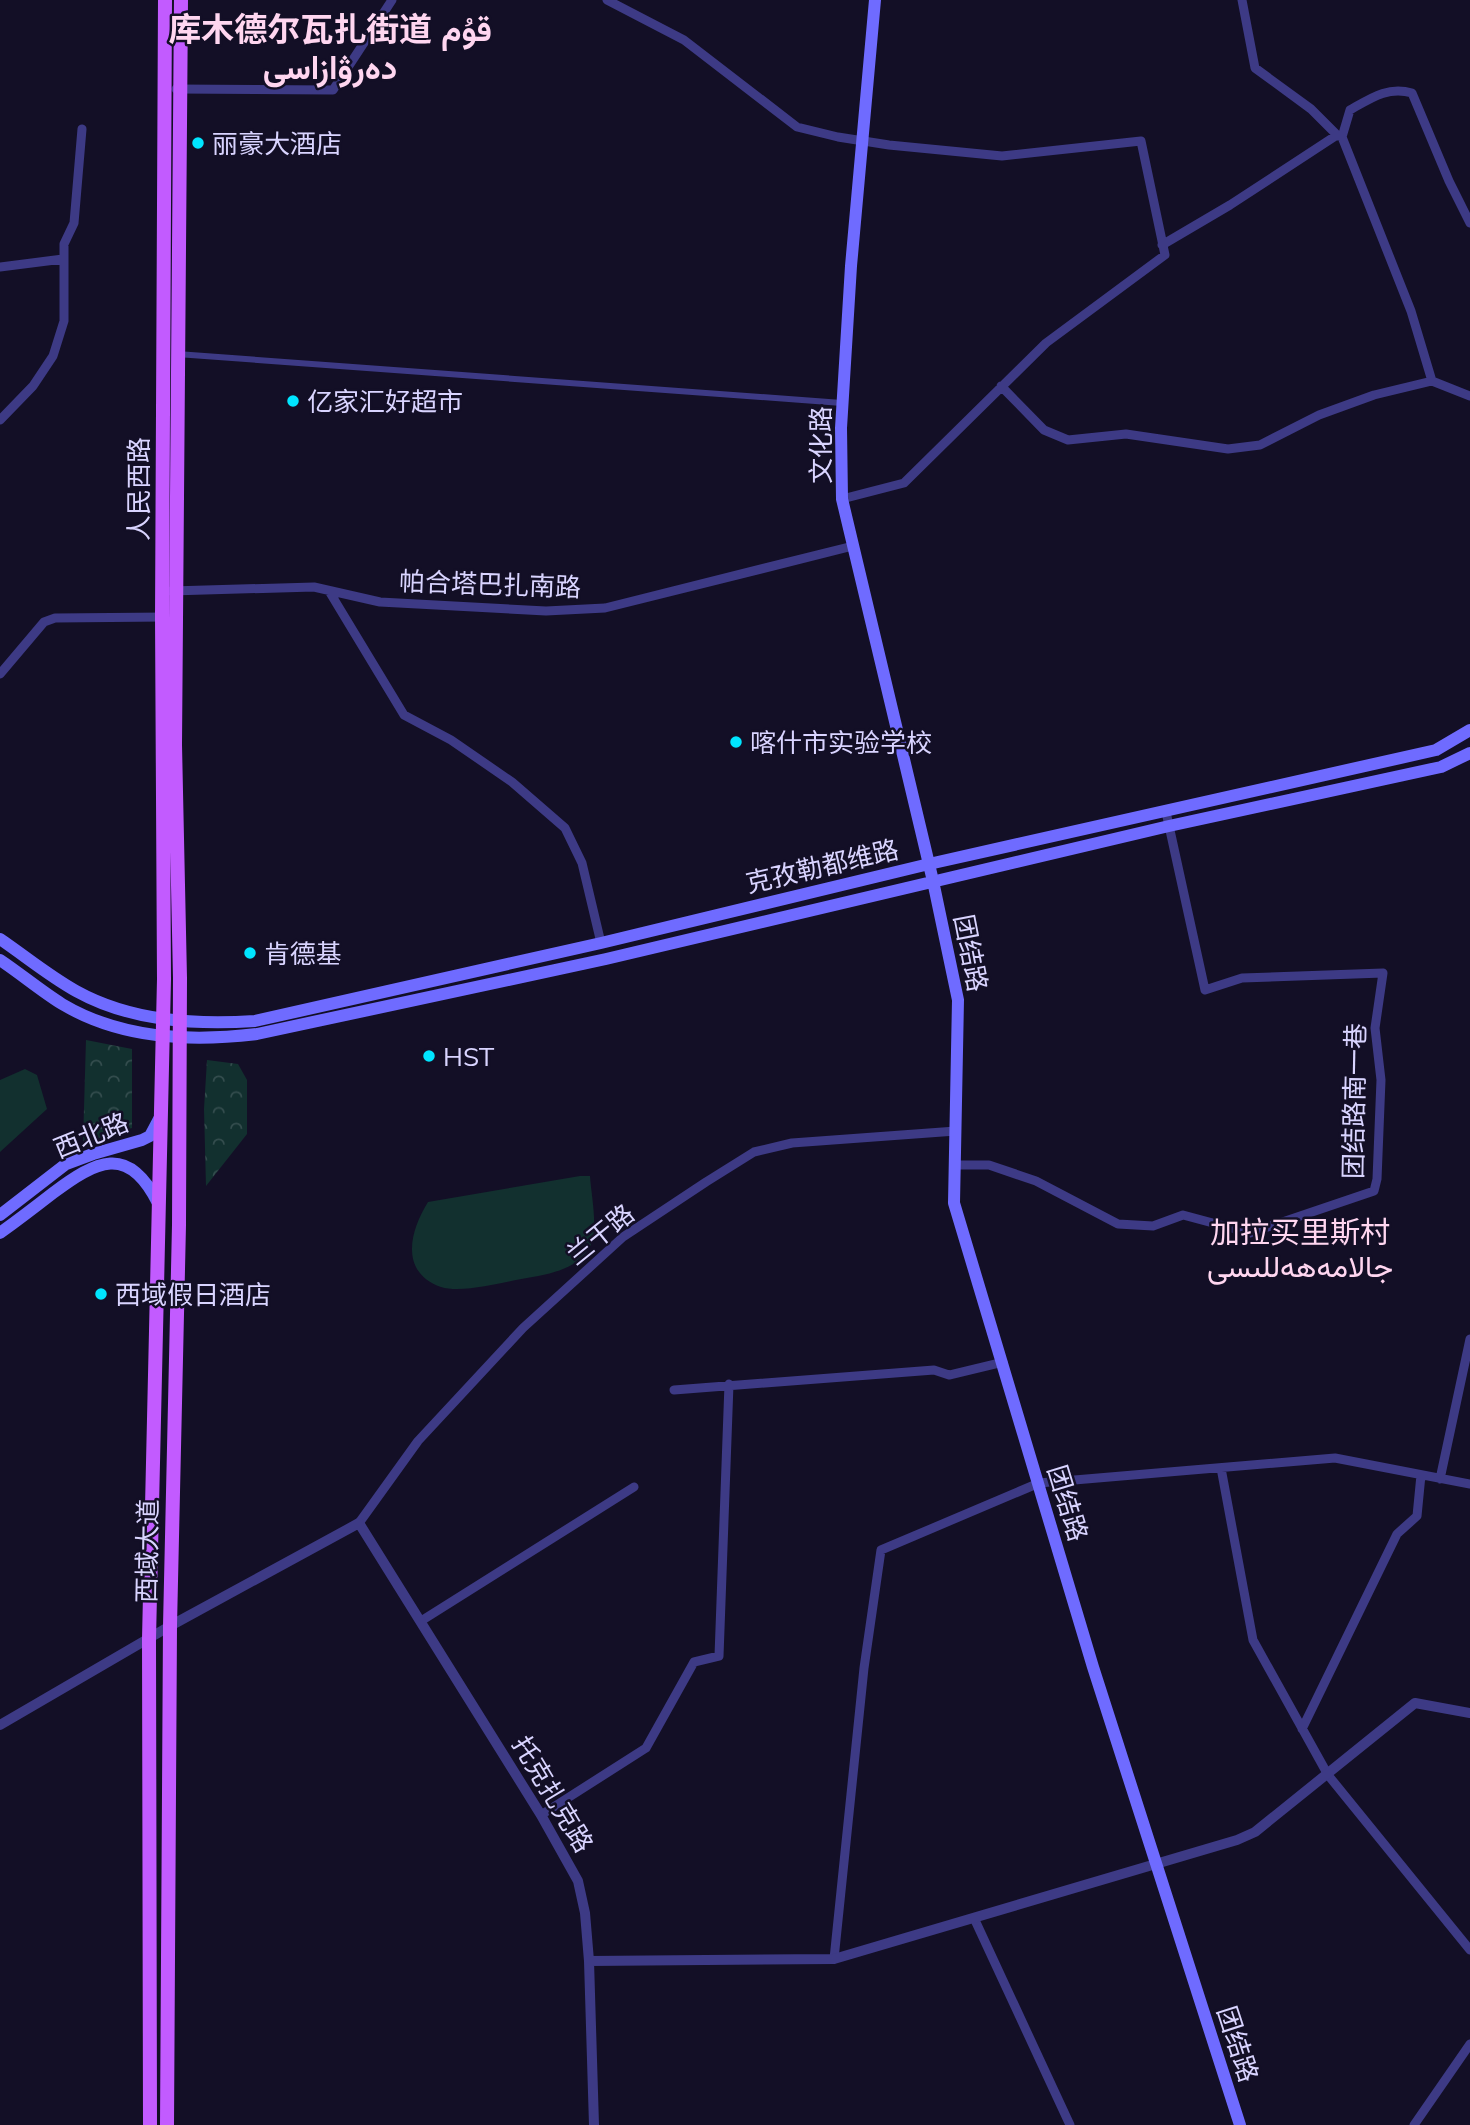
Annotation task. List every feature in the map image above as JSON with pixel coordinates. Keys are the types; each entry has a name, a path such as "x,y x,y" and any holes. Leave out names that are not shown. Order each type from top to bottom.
{"main road":[{"name":"人民西路","path":"164,979 169,617 165,0"},
{"name":"人民西路","path":"169,591 177,354 181,0"},
{"name":"文化路","path":"875,0 842,402 842,499 933,881"},
{"name":"人民西路","path":"169,617 180,978"},
{"name":"克孜勒都维路","path":"0,939 75,990 113,1008 162,1018 216,1024 255,1021 601,943 929,864 1436,750 1470,730"},
{"name":"克孜勒都维路","path":"0,960 63,1004 112,1026 137,1033 180,1038 216,1039 257,1034 606,959 1169,826 1441,767 1470,753"},
{"name":"团结路","path":"933,881 958,1000 954,1203 1093,1667 1240,2125"},
{"name":"西域大道","path":"167,2125 170,1626 180,978"},
{"name":"西域大道","path":"150,2125 149,1639 164,979"},
{"name":"西北路","path":"0,1214 66,1164 150,1136 159,1119"},
{"name":"西北路","path":"0,1233 79,1174 103,1164 124,1165 136,1172 149,1185 158,1203"}],"street":[{"path":"164,89 333,90 392,0"},
{"path":"607,0 684,40 797,127 863,141 1002,156 1141,141 1165,255 1046,342 904,483 842,499"},
{"path":"1242,0 1255,68 1311,109 1339,136 1411,311 1432,381"},
{"path":"1162,245 1339,136 1350,110 1380,93 1401,90 1412,93 1462,211 1470,223"},
{"path":"0,420 33,386 53,356 64,321 64,244 74,223 82,129"},
{"path":"0,267 63,259"},
{"path":"177,354 842,402"},
{"path":"1001,386 1044,430 1068,440 1126,434 1228,449 1260,445 1318,415 1374,395 1432,381 1470,396"},
{"name":"帕合塔巴扎南路","path":"169,591 314,587 380,602 546,611 605,608 853,546"},
{"path":"329,591 404,715 451,740 512,782 565,828 582,863 601,943"},
{"path":"0,674 44,622 55,618 169,617"},
{"name":"团结路南一巷","path":"955,1165 989,1166 1036,1181 1118,1224 1153,1226 1183,1215 1250,1233 1374,1191 1377,1179 1381,1080 1375,1028 1383,974 1242,978 1205,990 1166,812"},
{"name":"兰干路","path":"359,1523 418,1441 523,1328 623,1237 706,1182 754,1152 792,1143 956,1131"},
{"path":"1440,1479 1470,1339"},
{"path":"674,1390 934,1370 949,1375 1003,1362"},
{"path":"541,1815 646,1748 694,1662 719,1656 729,1384"},
{"path":"834,1959 864,1668 881,1550 1039,1483 1335,1458 1470,1484"},
{"path":"1221,1468 1253,1640 1328,1775 1470,1950"},
{"path":"1302,1729 1397,1534 1417,1516 1422,1475"},
{"path":"421,1621 634,1487"},
{"path":"0,1726 170,1626 359,1523"},
{"name":"托克扎克路","path":"359,1523 541,1815 578,1881 589,1961 594,2125"},
{"path":"589,1961 834,1959 1158,1865 1255,1832 1415,1703 1470,1713"},
{"path":"974,1918 1070,2125"},
{"path":"1414,2125 1470,2044"}],"green space":[{"path":"86,1040 132,1049 132,1128 83,1143"},
{"path":"207,1060 238,1064 247,1080 247,1134 206,1186 204,1109"},
{"path":"25,1069 37,1075 47,1109 0,1152 0,1080"},
{"path":"590,1176 594,1234 588,1250 574,1264 546,1274 489,1286 458,1289 441,1287 419,1271 412,1250 413,1238 428,1202"}],"place":[{"name":"丽豪大酒店","path":"198,143"},
{"name":"亿家汇好超市","path":"293,401"},
{"name":"喀什市实验学校","path":"736,742"},
{"name":"肯德基","path":"250,953"},
{"name":"HST","path":"429,1056"},
{"name":"西域假日酒店","path":"101,1294"}],"district":[{"name":"库木德尔瓦扎街道 قۇم دەرۋازاسى","path":"330,47"},
{"name":"加拉买里斯村 جالامەھەللىسى","path":"1300,1249"}]}
